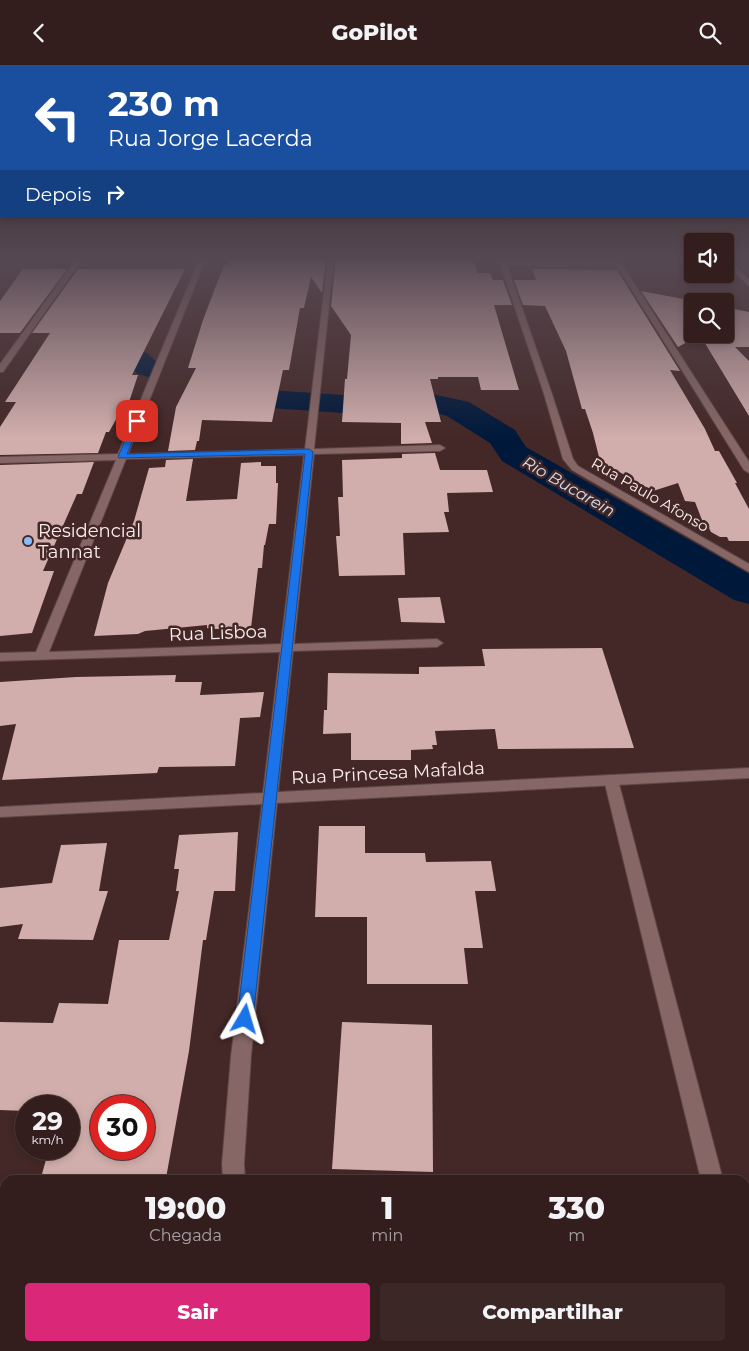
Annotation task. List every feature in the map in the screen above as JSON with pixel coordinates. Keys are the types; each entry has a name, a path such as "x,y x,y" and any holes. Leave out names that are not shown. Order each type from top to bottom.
{"street":[{"path":"0,370 37,318"},
{"path":"41,656 179,318"},
{"path":"234,1175 241,1056 324,318"},
{"name":"Rua Paulo Afonso","path":"521,318 568,459 574,468 749,569"},
{"path":"653,318 749,470"},
{"path":"0,460 440,448"},
{"name":"Rua Lisboa","path":"0,657 437,643"},
{"name":"Rua Princesa Mafalda","path":"0,813 749,773"},
{"path":"611,780 711,1175"}],"building":[{"path":"0,318 31,318 20,333 0,333"},
{"path":"43,318 160,318 132,375 138,375 125,414 119,414 109,432 106,432 98,453 0,455 0,427 16,402 5,402 50,333 32,333"},
{"path":"204,318 298,318 289,370 283,370 272,422 202,420 199,441 197,441 195,450 168,451 176,407 196,368 188,368"},
{"path":"339,318 498,318 519,390 481,390 478,377 438,377 438,379 430,379 441,422 425,422 432,443 401,444 401,423 342,422 351,335"},
{"path":"551,318 647,318 680,371 670,370 705,429 715,451 719,451 749,509 749,541 729,541 727,537 720,537 711,532 705,520 702,520 695,502 685,501 678,483 653,491 600,461 585,409 582,409 566,351"},
{"path":"659,318 684,318 685,343 678,347"},
{"path":"734,318 749,318 749,347 735,347 749,361 749,416 705,343 734,343"},
{"path":"435,453 440,470 487,470 493,492 447,493 449,512 444,512 449,532 403,533 405,575 339,576 336,536 340,536 338,497 343,497 342,460 402,458 402,454"},
{"path":"193,459 186,501 237,499 241,463 261,462 261,466 276,466 276,483 278,483 276,524 269,524 264,545 262,568 258,568 251,628 214,629 207,628 207,625 145,631 138,634 94,636 108,583 134,521 149,468 165,467 166,460"},
{"path":"94,462 82,494 77,494 43,571 54,571 32,633 0,636 0,465"},
{"path":"440,597 445,623 401,622 398,598"},
{"path":"602,648 634,748 498,749 495,729 435,731 437,745 432,745 433,749 411,750 411,760 351,760 351,733 323,734 324,710 327,710 328,673 419,674 419,667 485,666 482,649"},
{"path":"176,675 175,682 202,682 200,695 264,692 260,717 240,718 235,766 159,767 157,773 2,780 16,724 0,726 0,682 76,677"},
{"path":"319,826 365,826 365,853 425,853 426,862 491,861 496,891 475,891 483,948 464,948 468,984 367,984 367,917 315,917"},
{"path":"238,832 235,891 214,891 206,940 203,940 189,1051 167,1175 42,1174 46,1160 80,1160 80,1095 15,1095 15,1111 0,1110 0,1022 53,1023 59,1003 108,1004 119,940 169,940 179,891 176,891 179,869 174,869 179,835"},
{"path":"107,843 99,891 108,891 93,940 18,939 23,924 0,927 0,888 52,883 61,845"},
{"path":"342,1022 432,1025 433,1172 332,1169"}],"waterway":[{"name":"Rio Bucarein","path":"110,318 96,344 99,348 137,359 148,368"},
{"name":"Rio Bucarein","path":"238,397 374,406 432,403 458,409 503,437 514,454 749,591"}],"place":[{"name":"Residencial Tannat","path":"28,541"}],"route":[{"path":"137,421 122,457 309,452 245,1019"}]}
